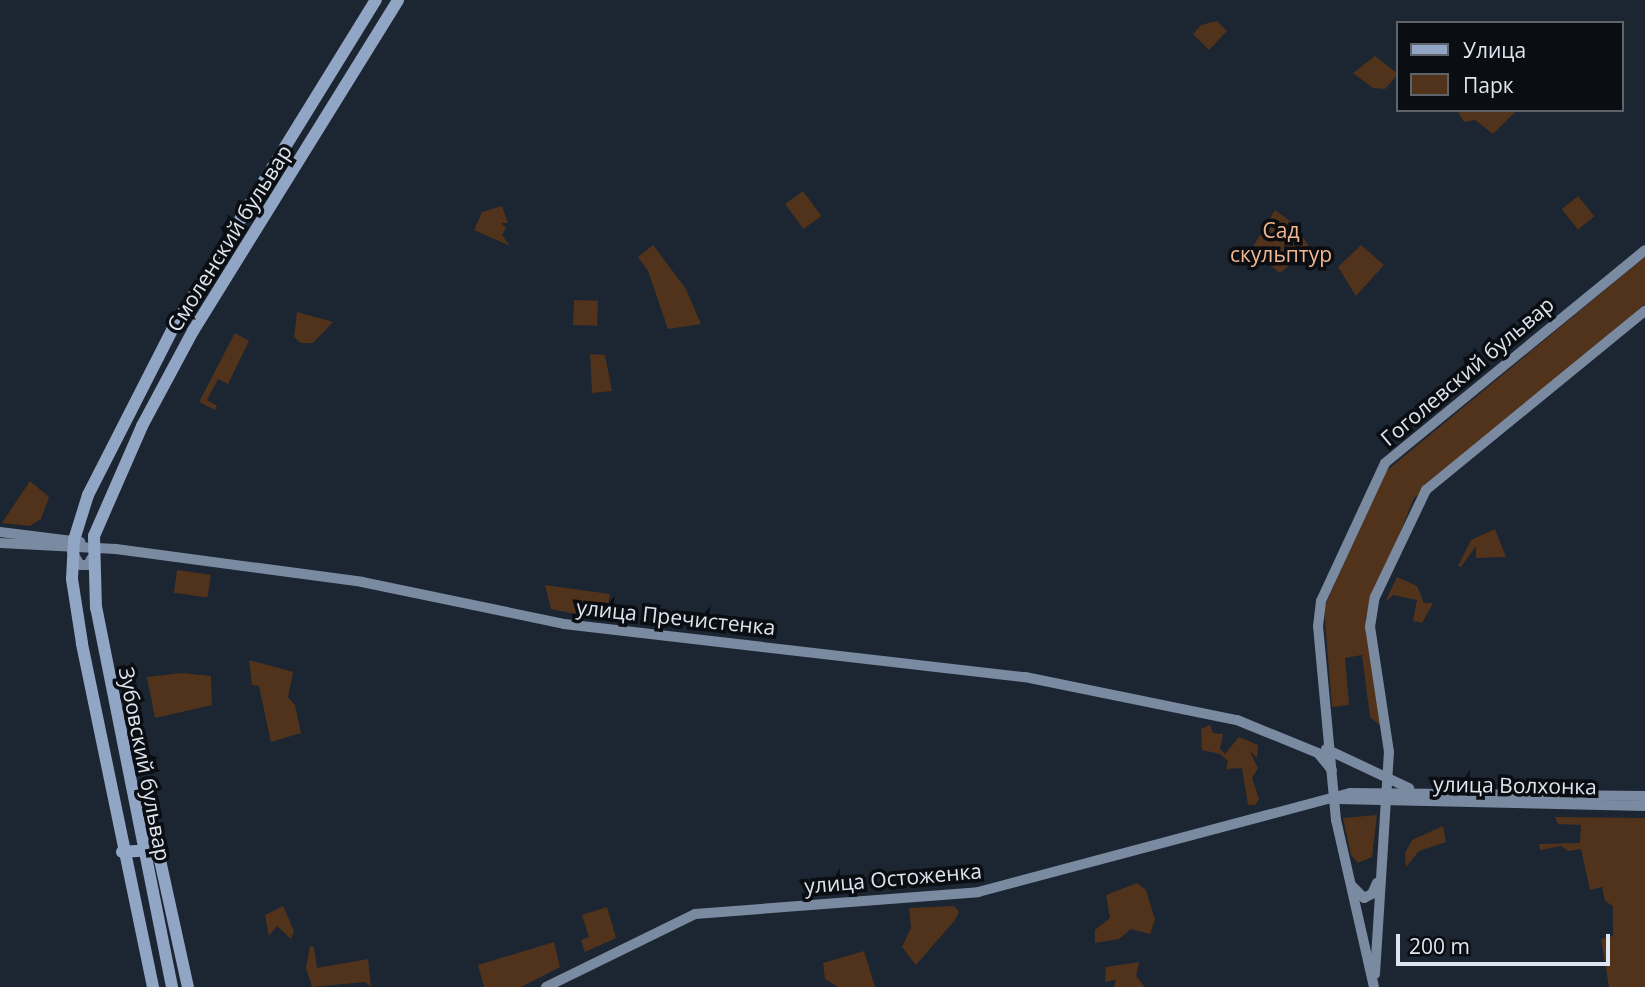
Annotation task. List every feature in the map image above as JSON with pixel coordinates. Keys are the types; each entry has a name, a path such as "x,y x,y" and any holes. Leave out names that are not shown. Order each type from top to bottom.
{"main road":[{"name":"Смоленский бульвар","path":"73,545 86,500 180,317 376,0"},
{"name":"Смоленский бульвар","path":"92,553 107,503 194,331 398,0"},
{"name":"Гоголевский бульвар","path":"1375,987 1349,882 1334,799 1318,612 1380,469 1645,250"},
{"path":"1375,987 1387,779 1387,732 1369,617 1419,499 1645,311"},
{"path":"0,532 73,545 92,553 88,565 79,565 73,545"},
{"path":"0,543 73,545"},
{"name":"Зубовский бульвар","path":"73,545 82,643 122,852 153,987"},
{"name":"улица Пречистенка","path":"92,553 362,582 564,624 1026,677 1254,726 1329,751"},
{"name":"Зубовский бульвар","path":"92,553 96,608 142,849 172,987"},
{"name":"улица Пречистенка","path":"1254,726 1318,753 1332,770"},
{"name":"улица Волхонка","path":"1329,751 1387,779 1422,791"},
{"name":"улица Волхонка","path":"1385,796 1422,791 1645,796"},
{"name":"улица Волхонка","path":"1385,796 1645,806"},
{"name":"улица Остоженка","path":"546,987 695,914 978,892 1334,799 1385,796"},
{"path":"122,852 142,849 155,852 160,860 188,987"},
{"path":"1349,882 1359,896 1368,898 1380,873"}],"green space":[{"path":"1217,21 1227,31 1209,50 1193,34 1201,25"},
{"path":"1375,56 1396,72 1396,76 1385,89 1373,88 1353,73"},
{"path":"1458,112 1515,112 1493,134 1475,120 1464,122"},
{"path":"803,191 821,216 803,229 785,204"},
{"path":"1578,196 1594,216 1578,229 1562,209"},
{"path":"502,206 508,223 501,223 506,228 502,235 510,246 474,230 482,212"},
{"name":"Сад скульптур","path":"1275,210 1295,225 1312,251 1303,263 1297,259 1280,273 1251,250"},
{"path":"653,245 686,289 701,324 668,329 648,271 638,257"},
{"path":"1361,245 1384,265 1356,296 1338,267"},
{"path":"1645,257 1645,304 1414,498 1366,617 1382,727 1370,717 1362,655 1345,658 1349,705 1332,707 1324,608 1385,472"},
{"path":"574,300 598,301 597,326 573,325"},
{"path":"297,312 333,322 313,343 301,343 294,337"},
{"path":"235,333 249,341 228,384 218,379 207,400 217,406 215,410 199,402"},
{"path":"590,354 605,355 612,391 592,393"},
{"path":"30,481 49,497 41,519 30,526 2,523"},
{"path":"1495,529 1506,557 1476,558 1476,546 1461,567 1458,566 1471,540"},
{"path":"177,570 211,575 207,598 174,593"},
{"path":"1397,577 1417,586 1424,603 1433,603 1422,623 1413,621 1417,600 1393,595 1385,602"},
{"path":"545,585 610,594 606,620 551,609"},
{"path":"249,660 293,672 288,697 295,705 301,733 271,742 259,686 252,685"},
{"path":"181,673 211,676 212,705 155,718 147,677"},
{"path":"1210,725 1213,733 1223,734 1220,749 1225,754 1239,737 1258,745 1257,758 1249,750 1258,768 1252,778 1259,799 1255,805 1248,805 1242,768 1226,769 1228,761 1220,754 1202,750 1201,729"},
{"path":"1377,815 1372,857 1358,863 1351,855 1343,818"},
{"path":"1555,817 1645,818 1645,987 1609,987 1601,939 1613,936 1613,906 1605,901 1602,887 1590,890 1581,849 1568,851 1561,846 1540,850 1539,844 1580,843 1581,825 1558,824"},
{"path":"1443,826 1446,842 1419,851 1406,867 1405,853 1412,840"},
{"path":"1137,883 1146,890 1155,920 1150,934 1131,929 1119,939 1095,943 1095,930 1110,918 1106,895"},
{"path":"283,906 294,931 291,939 277,926 269,936 265,915"},
{"path":"954,906 959,912 955,920 916,965 902,947 911,928 909,908"},
{"path":"607,907 616,938 585,952 581,940 589,937 582,915"},
{"path":"554,942 560,967 521,987 484,987 478,965"},
{"path":"310,946 314,947 317,968 368,959 371,987 365,982 312,987 306,968"},
{"path":"864,951 875,987 838,987 825,979 823,963"},
{"path":"1139,962 1136,976 1145,987 1114,987 1116,980 1105,982 1106,967"}]}
